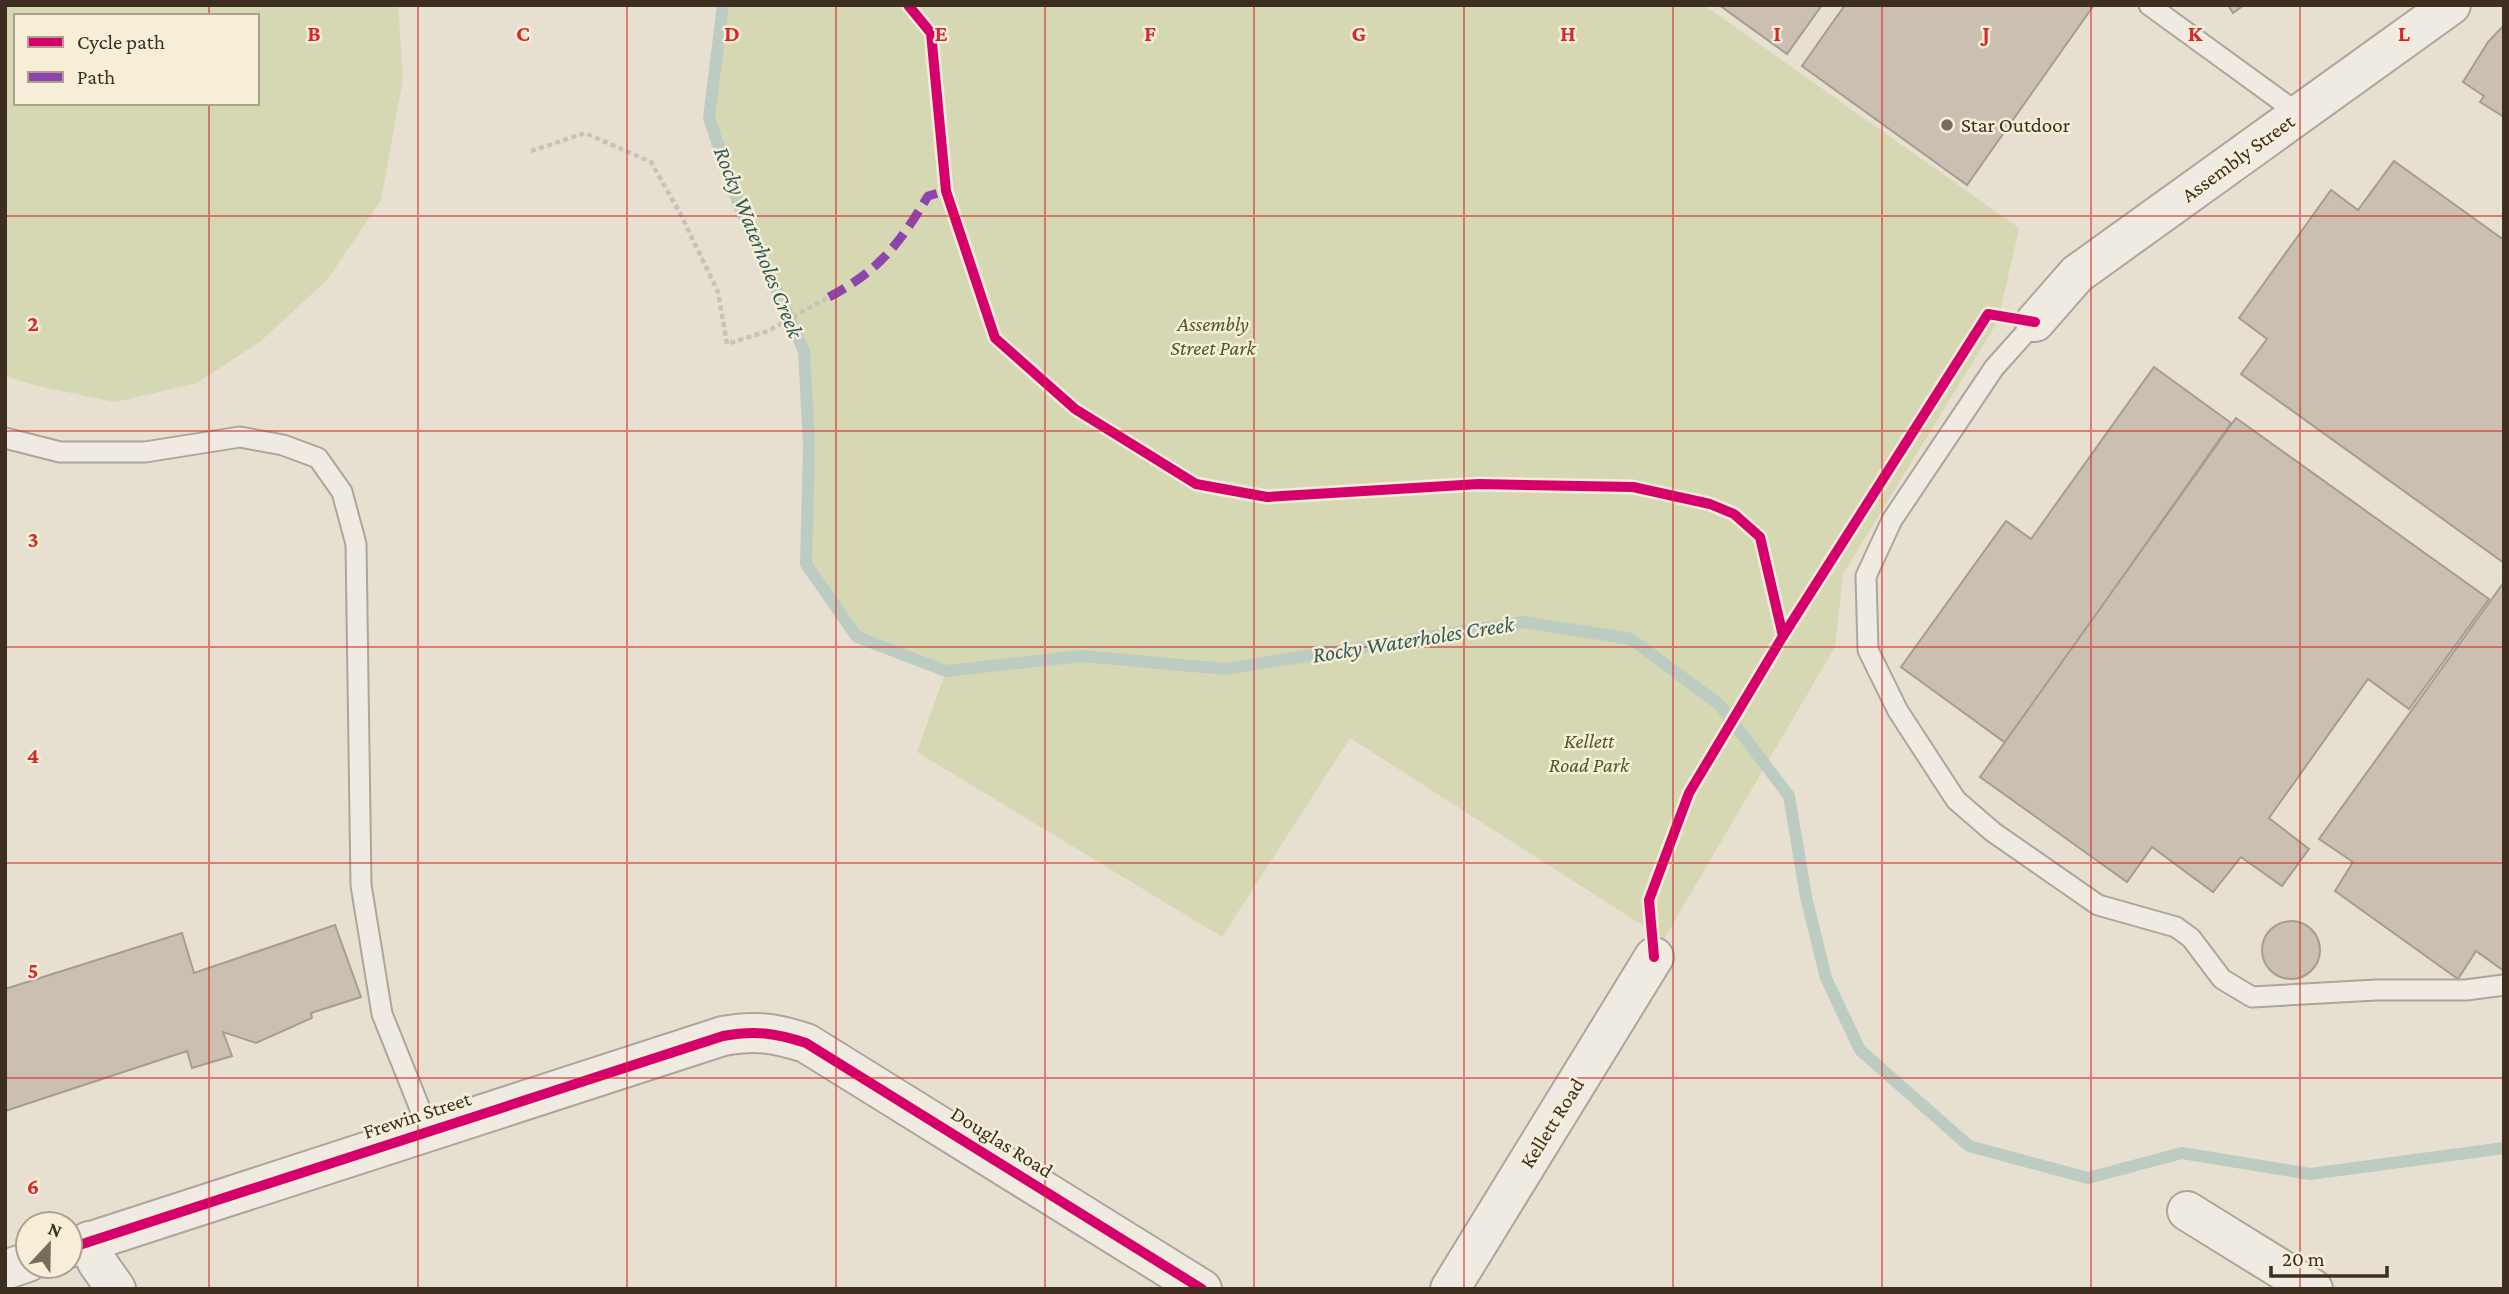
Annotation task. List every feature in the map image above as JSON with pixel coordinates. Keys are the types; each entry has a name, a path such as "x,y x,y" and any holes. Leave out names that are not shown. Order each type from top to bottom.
{"street":[{"name":"Assembly Street","path":"2035,321 2077,274 2451,5"},
{"name":"Kellett Road","path":"1450,1289 1654,957"},
{"name":"Frewin Street","path":"84,1244 723,1036 748,1031 778,1034"},
{"name":"Douglas Road","path":"778,1034 806,1043 1202,1289"},
{"path":"2187,1211 2313,1289"},
{"path":"84,1249 116,1289"}],"lane":[{"path":"2150,5 2299,114"},
{"path":"2035,321 1994,368 1892,520 1866,576 1868,650 1898,711 1956,800 1993,832 2098,905 2176,927 2191,939 2222,979 2252,996 2376,990 2466,990 2504,985"},
{"path":"5,438 60,452 145,452 240,437 283,445 318,458 342,492 356,544 361,885 382,1014 429,1131"}],"path":[{"path":"531,151 585,133 651,162 681,215 718,292 727,344 768,331 829,297"}],"green space":[{"path":"5,5 398,5 403,79 381,200 328,279 261,341 197,383 115,402 37,386 5,376"},
{"name":"Assembly Street Park","path":"723,5 1704,5 2019,228 1998,321 1843,574 1835,647 1664,939 1350,738 1222,937 917,752 946,671 857,637 806,564 809,446 804,351 738,204 709,118"}],"building":[{"path":"1719,5 1822,5 1787,54"},
{"name":"Star Outdoor","path":"1845,5 2094,5 1967,185 1802,66"},
{"path":"2228,5 2244,5 2233,13"},
{"path":"2504,25 2504,117 2480,102 2484,96 2463,82 2488,42"},
{"path":"2394,161 2504,240 2504,563 2241,374 2267,339 2239,318 2331,190 2358,210"},
{"path":"2154,367 2231,423 2007,744 1901,667 2006,521 2031,539"},
{"path":"2236,418 2489,599 2409,709 2368,679 2269,818 2309,849 2282,886 2241,857 2213,892 2152,847 2127,882 1980,777"},
{"path":"2504,582 2504,971 2476,951 2458,979 2335,891 2353,862 2319,839"},
{"path":"2291,921 2302,923 2315,934 2320,950 2318,961 2307,974 2291,979 2280,977 2267,966 2262,950 2264,939 2275,926"},
{"path":"335,925 361,997 311,1013 312,1018 256,1043 223,1032 232,1056 192,1068 187,1051 5,1111 5,989 182,933 194,973"}],"waterway":[{"name":"Rocky Waterholes Creek","path":"723,5 709,118 738,203 804,351 809,446 806,564 857,637 946,671 1082,656 1225,669 1524,622 1631,639 1720,705 1789,796 1806,897 1826,978 1860,1050 1969,1146 2088,1178 2182,1153 2310,1174 2504,1148"}],"marked path":[{"path":"829,297 862,277 887,254 908,228 928,196 946,191"}],"cycle path":[{"path":"908,5 931,33 946,191 995,338 1075,409 1196,484 1267,497 1479,484 1633,487 1710,504 1734,514 1760,537 1783,636 1689,793 1649,900 1654,957"},
{"path":"1783,636 1988,314 2035,322"},
{"path":"84,1243 723,1036 755,1033 806,1043 1202,1289"}],"place":[{"name":"Star Outdoor","path":"1947,125"}],"park label":[{"name":"Kellett Road Park","path":"1589,753"}]}
